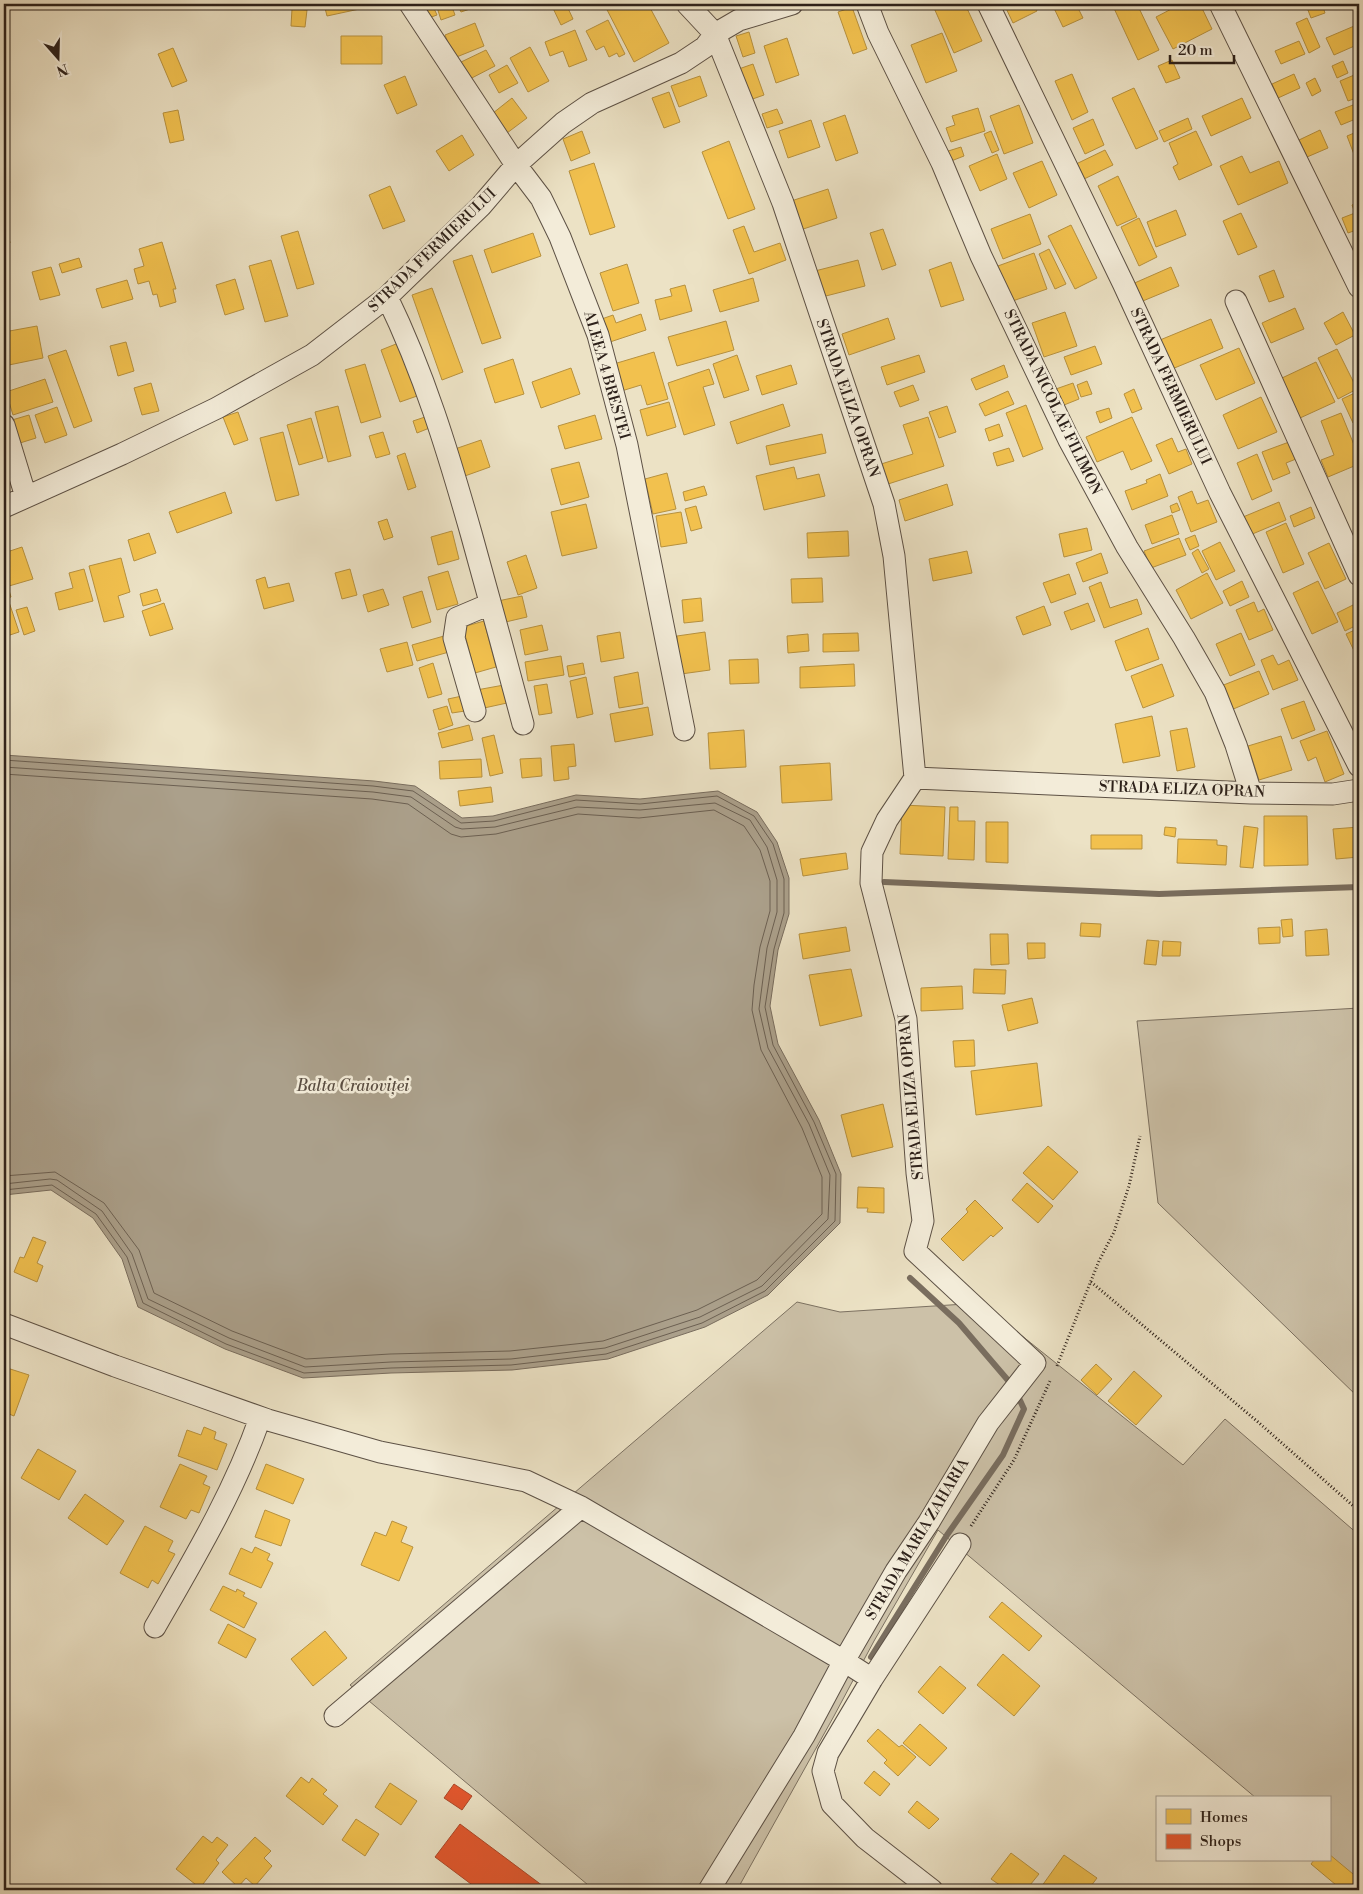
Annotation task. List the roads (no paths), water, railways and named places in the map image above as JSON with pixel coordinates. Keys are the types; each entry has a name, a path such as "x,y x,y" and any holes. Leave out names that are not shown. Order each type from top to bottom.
{"street":[{"name":"ALEEA 4 BRESTEI","path":"410,4 516,165 541,198 560,237 598,335 627,445 684,730"},
{"path":"687,4 715,34"},
{"name":"STRADA FERMIERULUI","path":"4,507 122,454 225,403 312,355 387,298 481,206 516,165 563,123 592,103 681,64 705,47 715,34 739,20 792,4"},
{"name":"STRADA NICOLAE FILIMON","path":"867,4 878,33 942,163 981,256 1069,440 1127,547 1184,638 1215,692 1236,745 1251,793"},
{"name":"STRADA FERMIERULUI","path":"988,4 1123,283 1220,492 1359,766"},
{"path":"1220,4 1359,287"},
{"name":"STRADA ELIZA OPRAN","path":"715,34 782,203 884,504 894,556 915,778 887,820 872,852 871,883 906,1019 917,1173 923,1221"},
{"path":"387,298 407,338 432,402 447,448 523,724"},
{"path":"1236,301 1359,576"},
{"path":"4,425 26,496"},
{"path":"475,711 454,638 457,618 490,604"},
{"name":"STRADA ELIZA OPRAN","path":"915,778 1251,793 1333,794 1359,790"},
{"name":"STRADA MARIA ZAHARIA","path":"710,1890 804,1736 844,1661 896,1571 929,1522 988,1423 1035,1363 915,1251 923,1221"},
{"path":"4,1324 260,1418 380,1452 526,1481 581,1507 844,1661 872,1680"},
{"path":"155,1627 212,1527 246,1457 260,1418"},
{"path":"335,1716 581,1507"},
{"path":"932,1890 865,1838 832,1804 823,1771 828,1753 872,1680 960,1544"},
{"path":"804,1736 828,1753"}],"water":[{"name":"Balta Craioviței","path":"4,755 374,781 415,786 462,818 493,816 576,795 640,799 718,791 757,812 777,842 789,878 789,914 778,950 770,1006 778,1044 819,1120 841,1174 840,1223 768,1295 705,1327 608,1359 512,1370 391,1373 303,1378 225,1349 138,1307 122,1259 93,1218 51,1190 4,1195"}],"waterway":[{"path":"884,882 1159,894 1359,887"},
{"path":"910,1278 959,1323 1012,1385"},
{"path":"871,1657 947,1535 1003,1455 1024,1409 1017,1394"}]}
